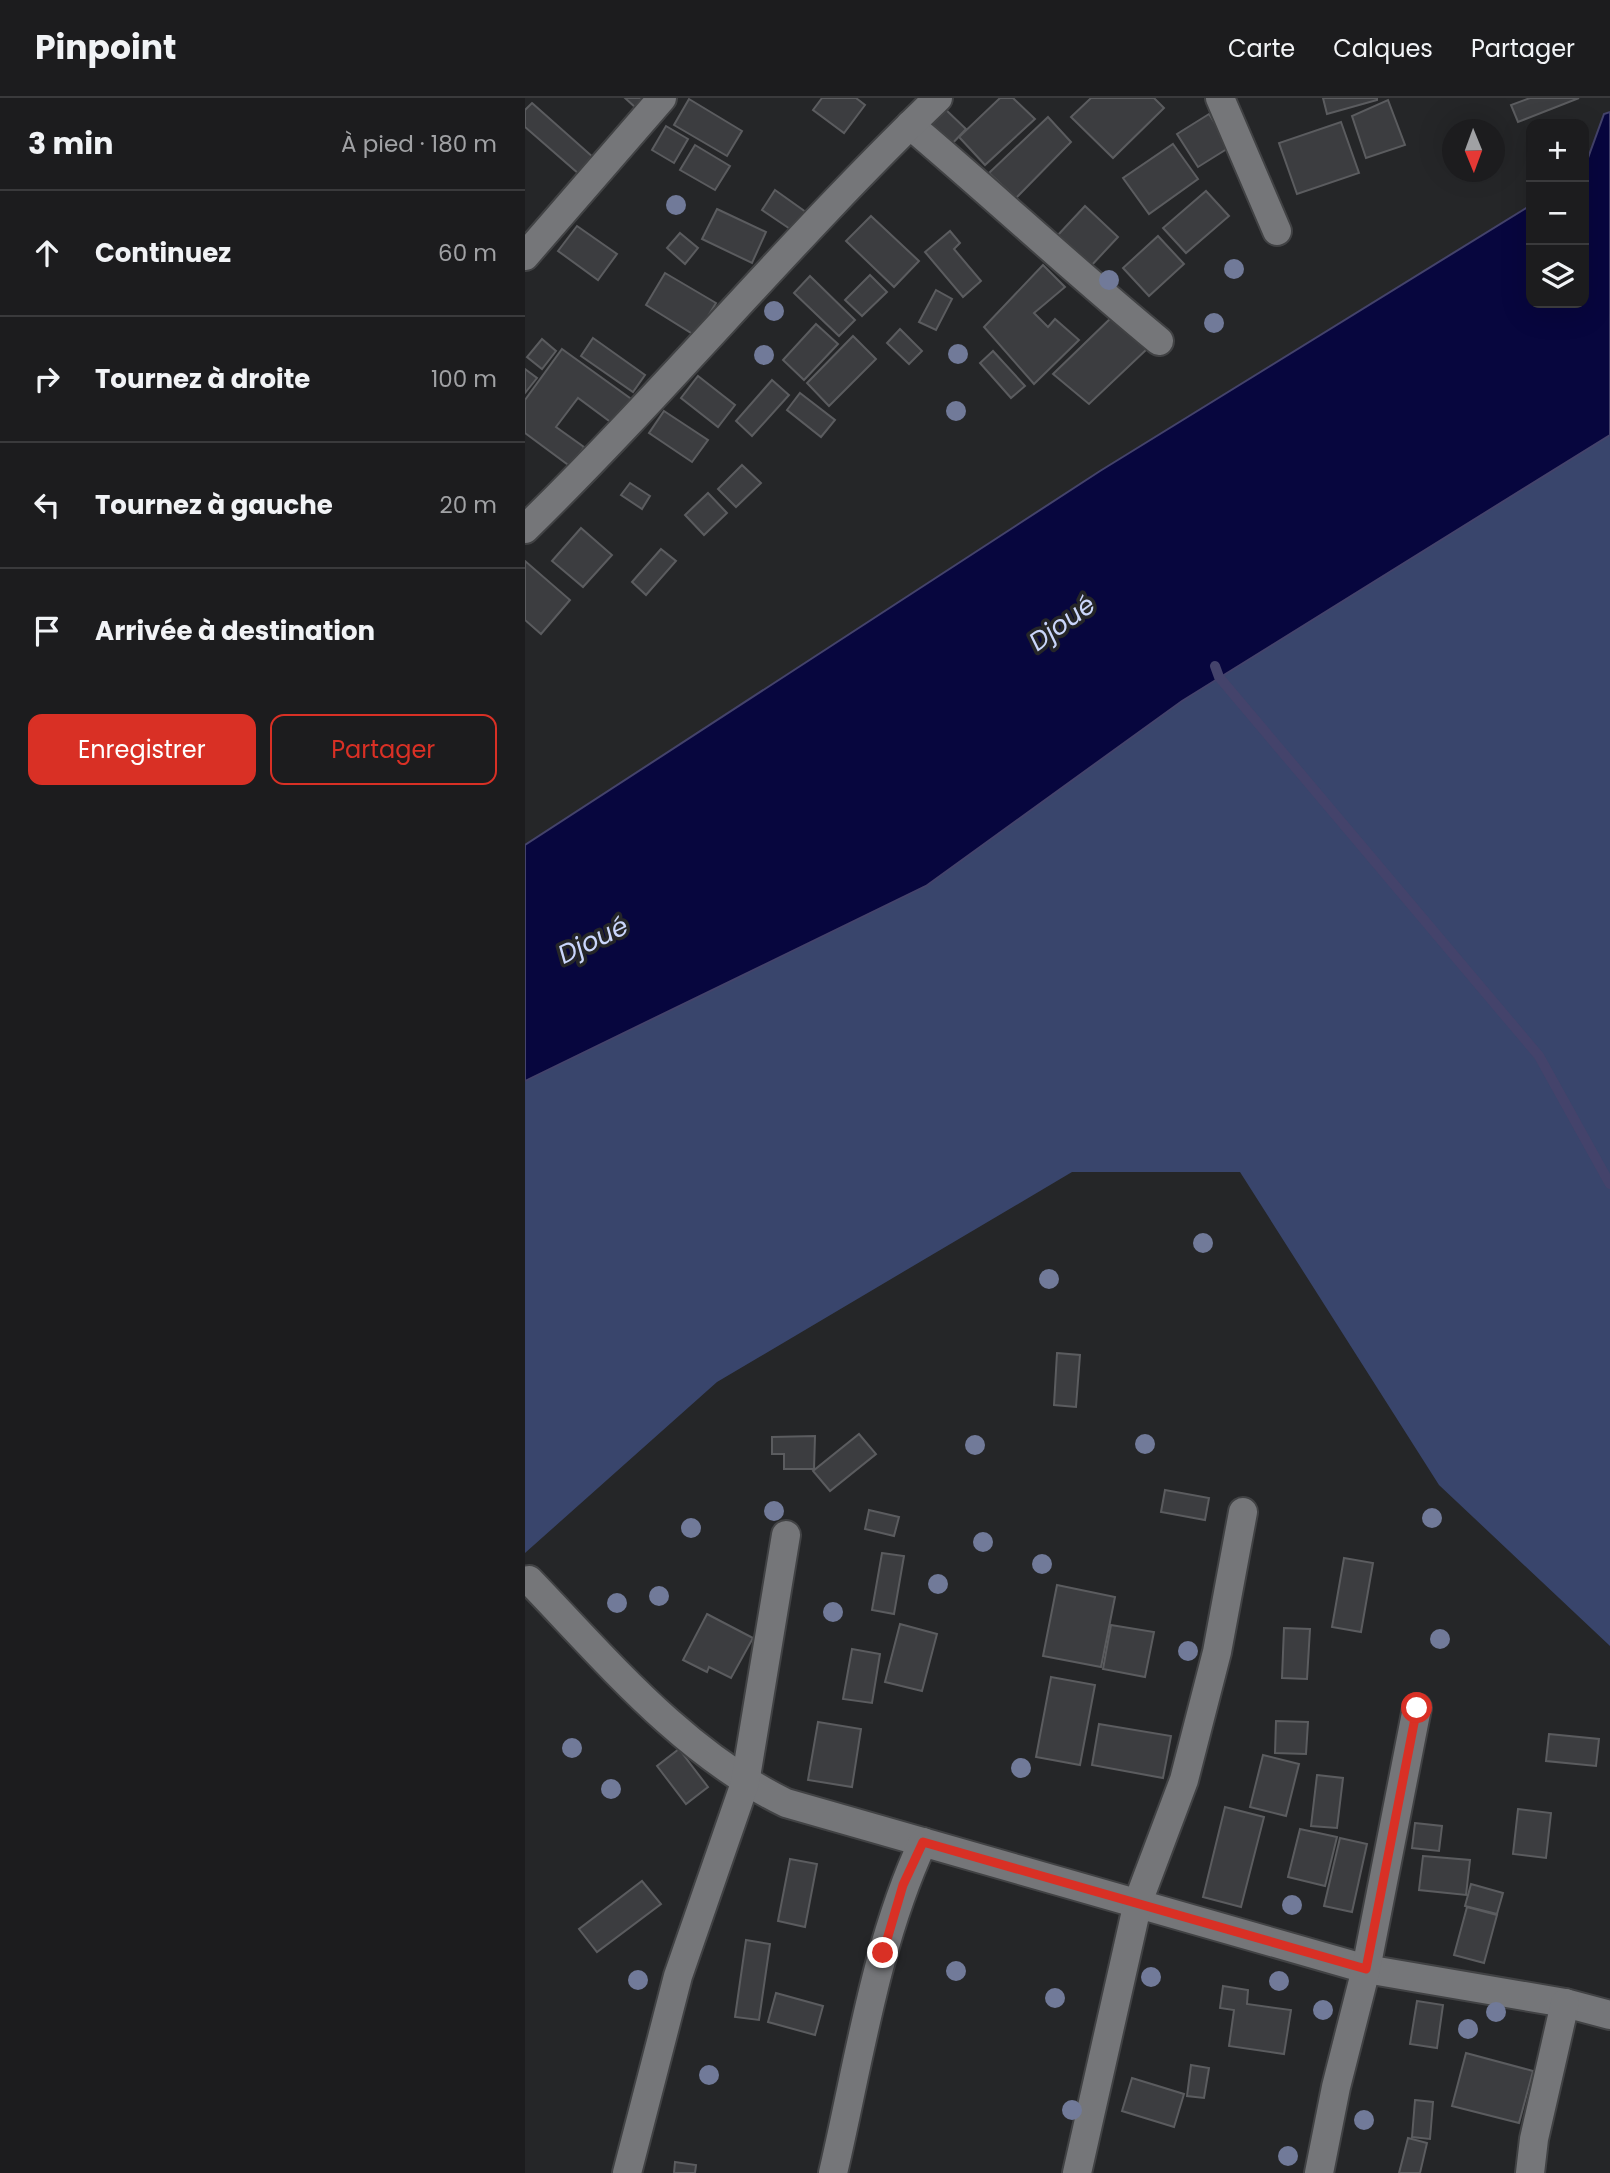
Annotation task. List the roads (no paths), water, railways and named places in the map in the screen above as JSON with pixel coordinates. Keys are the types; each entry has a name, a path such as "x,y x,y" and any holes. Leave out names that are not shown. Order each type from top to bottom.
{"street":[{"path":"525,256 662,98"},
{"path":"525,529 708,341 761,279 938,98"},
{"path":"1220,98 1277,231"},
{"path":"910,125 1159,341"},
{"path":"1077,2173 1138,1902 1184,1780 1217,1653 1243,1512"},
{"path":"627,2173 678,1976 745,1783 786,1535"},
{"path":"529,1580 660,1714 745,1783 786,1803 1366,1969 1566,2003 1610,2015"},
{"path":"1319,2173 1336,2087 1366,1969 1417,1708"},
{"path":"833,2173 883,1953 903,1885 923,1842"},
{"path":"1530,2173 1534,2140 1566,2003"}],"water":[{"name":"Djoué","path":"1610,112 1610,435 1182,701 926,886 525,1081 525,845 1100,471 1526,208 1526,308 1589,308 1589,155 1604,114"}],"waterway":[{"path":"1215,666 1219,677 1539,1056 1610,1184"}]}
